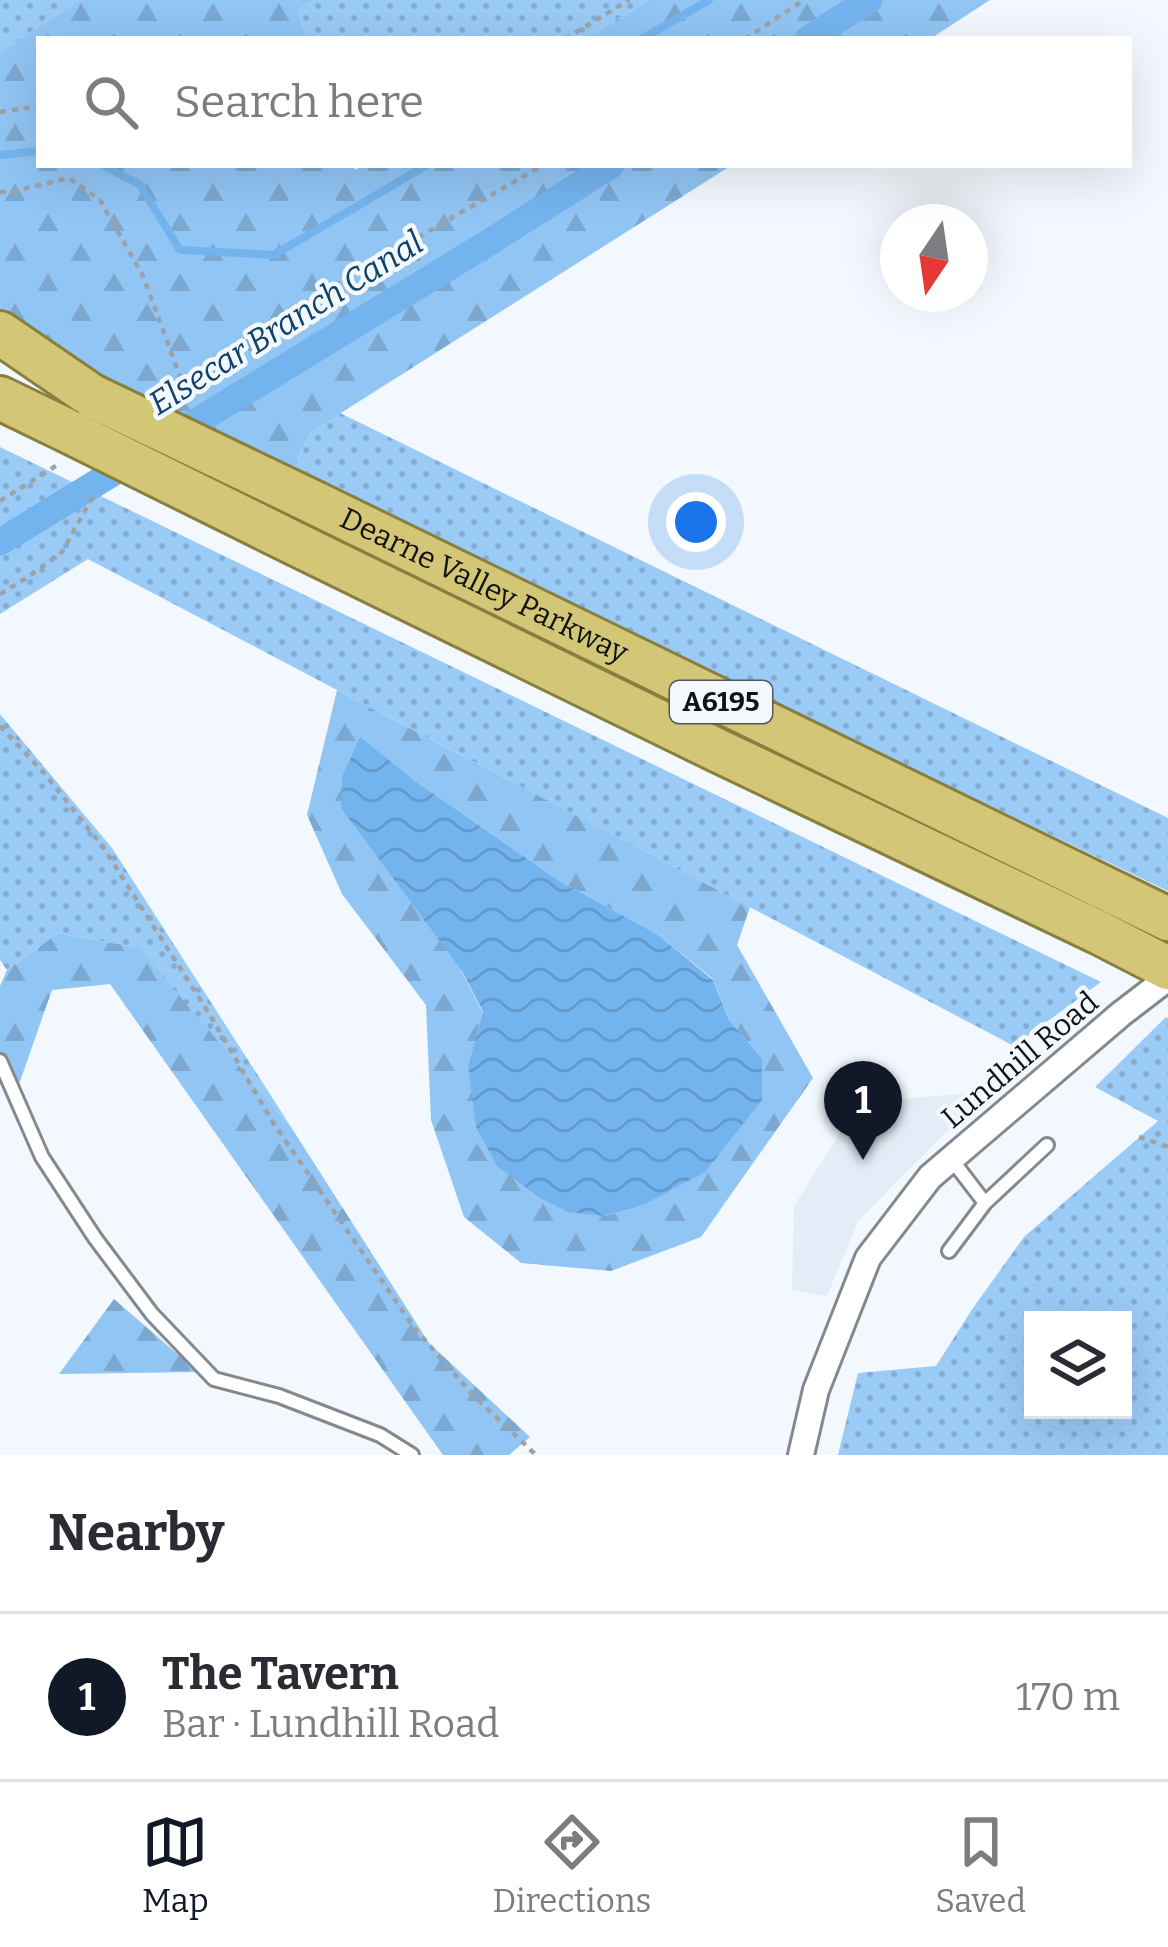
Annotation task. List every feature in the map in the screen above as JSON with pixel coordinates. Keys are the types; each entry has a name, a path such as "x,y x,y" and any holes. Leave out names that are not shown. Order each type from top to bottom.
{"highway":[{"name":"Dearne Valley Parkway","path":"0,333 92,396 1168,919"},
{"name":"Dearne Valley Parkway","path":"0,398 1168,968"}],"street":[{"name":"Lundhill Road","path":"801,1455 816,1390 868,1258 930,1177 1168,978"}],"lane":[{"path":"0,1061 42,1157 95,1238 152,1315 214,1379 299,1403 380,1435 412,1455"},
{"path":"949,1251 986,1202 1048,1144"},
{"path":"951,1159 986,1202"}],"path":[{"path":"571,36 629,0"},
{"path":"750,36 804,0"},
{"path":"0,112 36,106"},
{"path":"0,192 69,178 100,200 143,276 182,382 284,315 538,168"},
{"path":"0,594 62,552 93,496"},
{"path":"0,726 103,847 272,1121 415,1329 472,1394 536,1455"},
{"path":"1139,1137 1168,1148"}],"shaded area":[{"path":"0,0 79,0 0,52"},
{"path":"314,0 650,0 588,36 307,36 297,10"},
{"path":"340,413 1168,818 1168,891 291,471 311,432"},
{"path":"0,447 1101,982 1014,1046 88,559 0,614"},
{"path":"0,714 112,848 291,1127 138,948 58,933 7,970 0,960"},
{"path":"1166,1017 1168,1455 838,1455 858,1373 936,1366 1024,1237 1158,1121 1095,1087"},
{"path":"999,1090 941,1137 858,1221 827,1296 792,1290 794,1206 859,1103"}],"green space":[{"path":"79,0 314,0 297,10 307,36 36,36 36,168 727,168 311,432 291,471 98,380 0,310 0,52"},
{"path":"650,0 990,0 935,36 588,36"},
{"path":"337,690 750,907 737,945 813,1078 701,1237 611,1271 521,1263 464,1217 431,1120 426,1005 342,894 307,815","holes":["360,738 558,880 657,934 713,979 729,1020 762,1058 704,1172 644,1205 605,1216 468,1065 483,1013"]},
{"path":"58,933 139,948 291,1127 429,1343 530,1437 509,1455 443,1455 110,984 52,990 18,1087 0,1059 0,986 7,970"},
{"path":"114,1299 198,1372 59,1374"}],"water":[{"path":"360,737 558,880 657,934 713,980 729,1020 762,1058 762,1100 705,1172 644,1205 605,1216 568,1212 497,1166 476,1127 468,1065 483,1012 462,971 341,808 342,777"}],"waterway":[{"path":"647,36 709,0"},
{"name":"Elsecar Branch Canal","path":"813,36 869,0"},
{"path":"0,155 36,151"},
{"path":"109,168 140,185 180,250 274,255 422,168"},
{"name":"Elsecar Branch Canal","path":"0,542 606,168"}],"place":[{"name":"The Tavern","path":"863,1160"}]}
